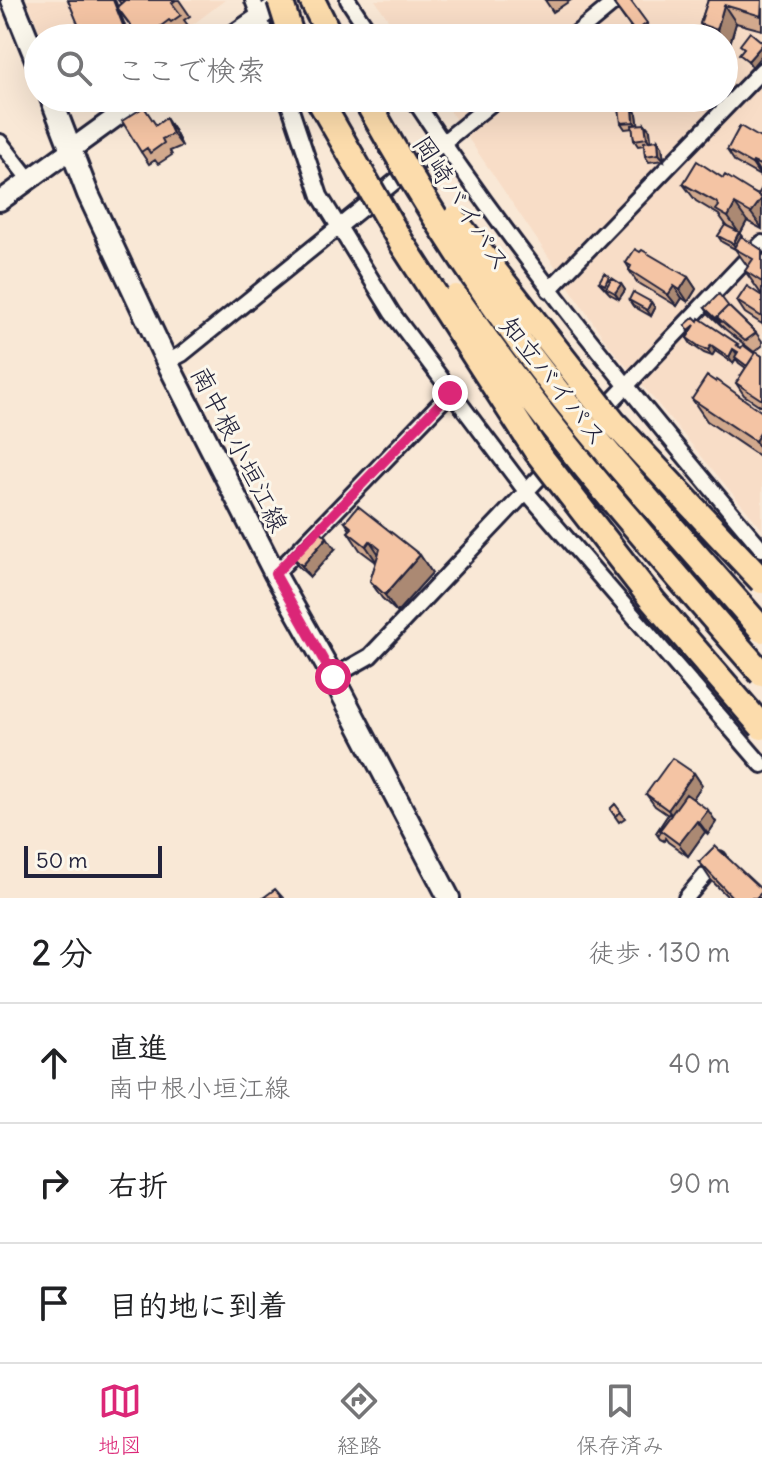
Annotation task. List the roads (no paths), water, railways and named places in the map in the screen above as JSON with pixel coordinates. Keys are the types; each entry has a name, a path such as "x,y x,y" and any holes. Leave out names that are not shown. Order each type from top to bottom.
{"highway":[{"path":"283,0 289,24"},
{"path":"283,0 296,24"},
{"path":"312,0 324,24"},
{"path":"326,112 401,242 537,452 653,601 762,727"},
{"name":"知立バイパス","path":"343,112 438,272 517,384 762,674"},
{"name":"岡崎バイパス","path":"373,112 459,255 523,345 612,456 762,630"},
{"path":"382,112 470,242 613,422 762,581"}],"main road":[{"path":"12,0 24,30"},
{"name":"南中根小垣江線","path":"57,112 88,194 167,362 275,574 449,898"}],"street":[{"path":"242,24 256,8 283,0"},
{"path":"348,0 364,24"},
{"path":"588,24 617,0"},
{"path":"738,95 762,70"},
{"path":"0,201 122,112"},
{"path":"292,112 320,196 392,313 525,490 762,765"},
{"path":"422,112 549,290 626,388 762,549"},
{"path":"167,362 182,354 481,112"},
{"path":"549,290 721,112"},
{"path":"0,142 29,179"},
{"path":"333,677 365,661 762,243"},
{"path":"275,574 450,393"},
{"path":"686,898 723,855"}]}
